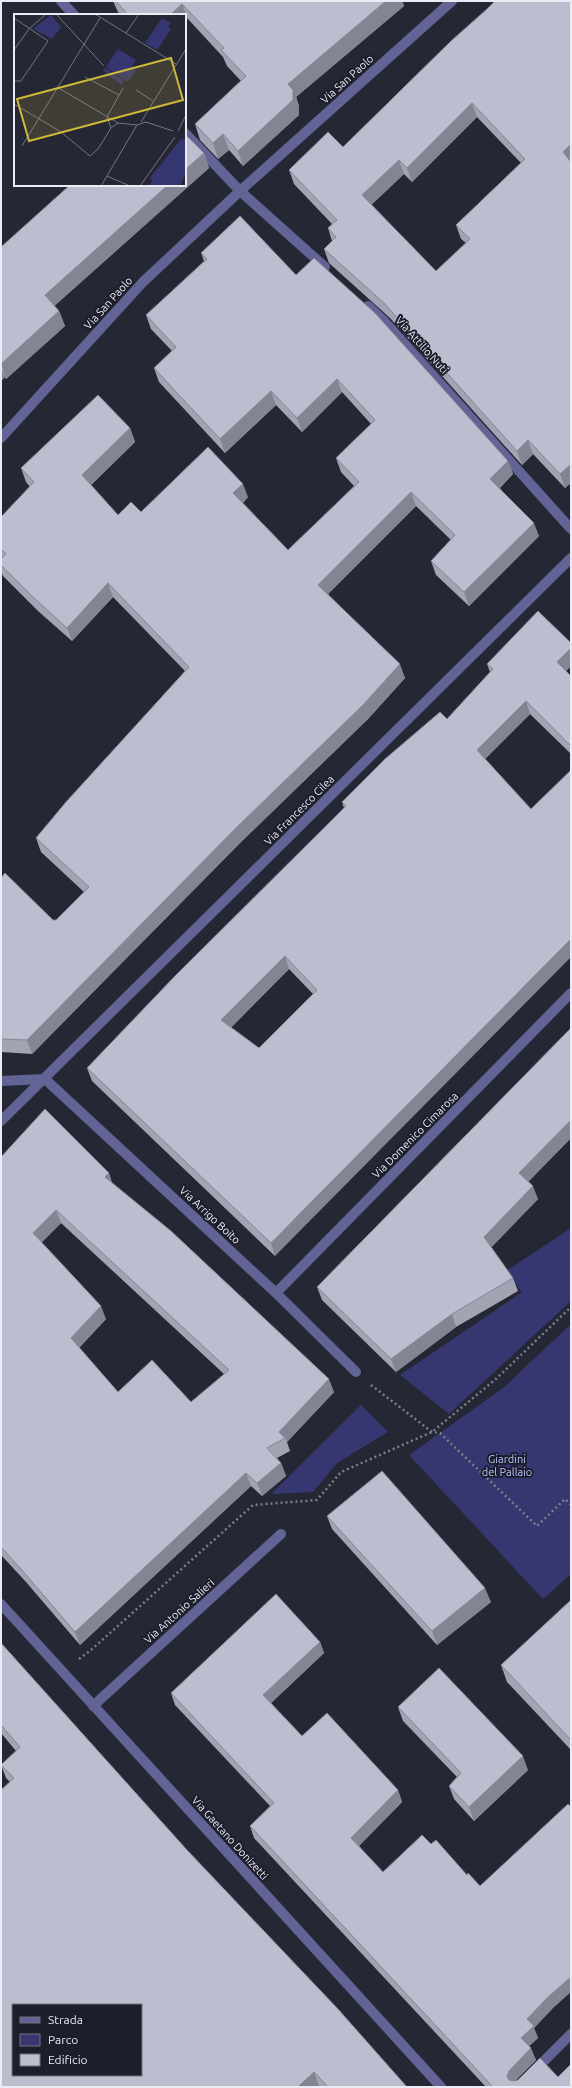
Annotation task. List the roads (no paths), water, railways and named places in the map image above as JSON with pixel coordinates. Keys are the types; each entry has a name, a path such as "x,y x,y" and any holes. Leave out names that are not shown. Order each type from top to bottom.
{"street":[{"path":"61,1 73,14"},
{"name":"Via San Paolo","path":"1,438 143,282 240,191 452,1"},
{"path":"186,134 240,191 333,275"},
{"name":"Via Attilio Nuti","path":"362,301 385,322 571,529"},
{"name":"Via Francesco Cilea","path":"1,1121 571,558"},
{"name":"Via Domenico Cimarosa","path":"276,1293 571,993"},
{"path":"1,1081 45,1079"},
{"name":"Via Arrigo Boito","path":"45,1079 276,1293 356,1372"},
{"name":"Via Antonio Salieri","path":"93,1706 280,1534"},
{"name":"Via Gaetano Donizetti","path":"1,1604 442,2087"},
{"path":"518,2087 571,2034"}],"park label":[{"name":"Giardini del Pallaio","path":"507,1465"}]}
